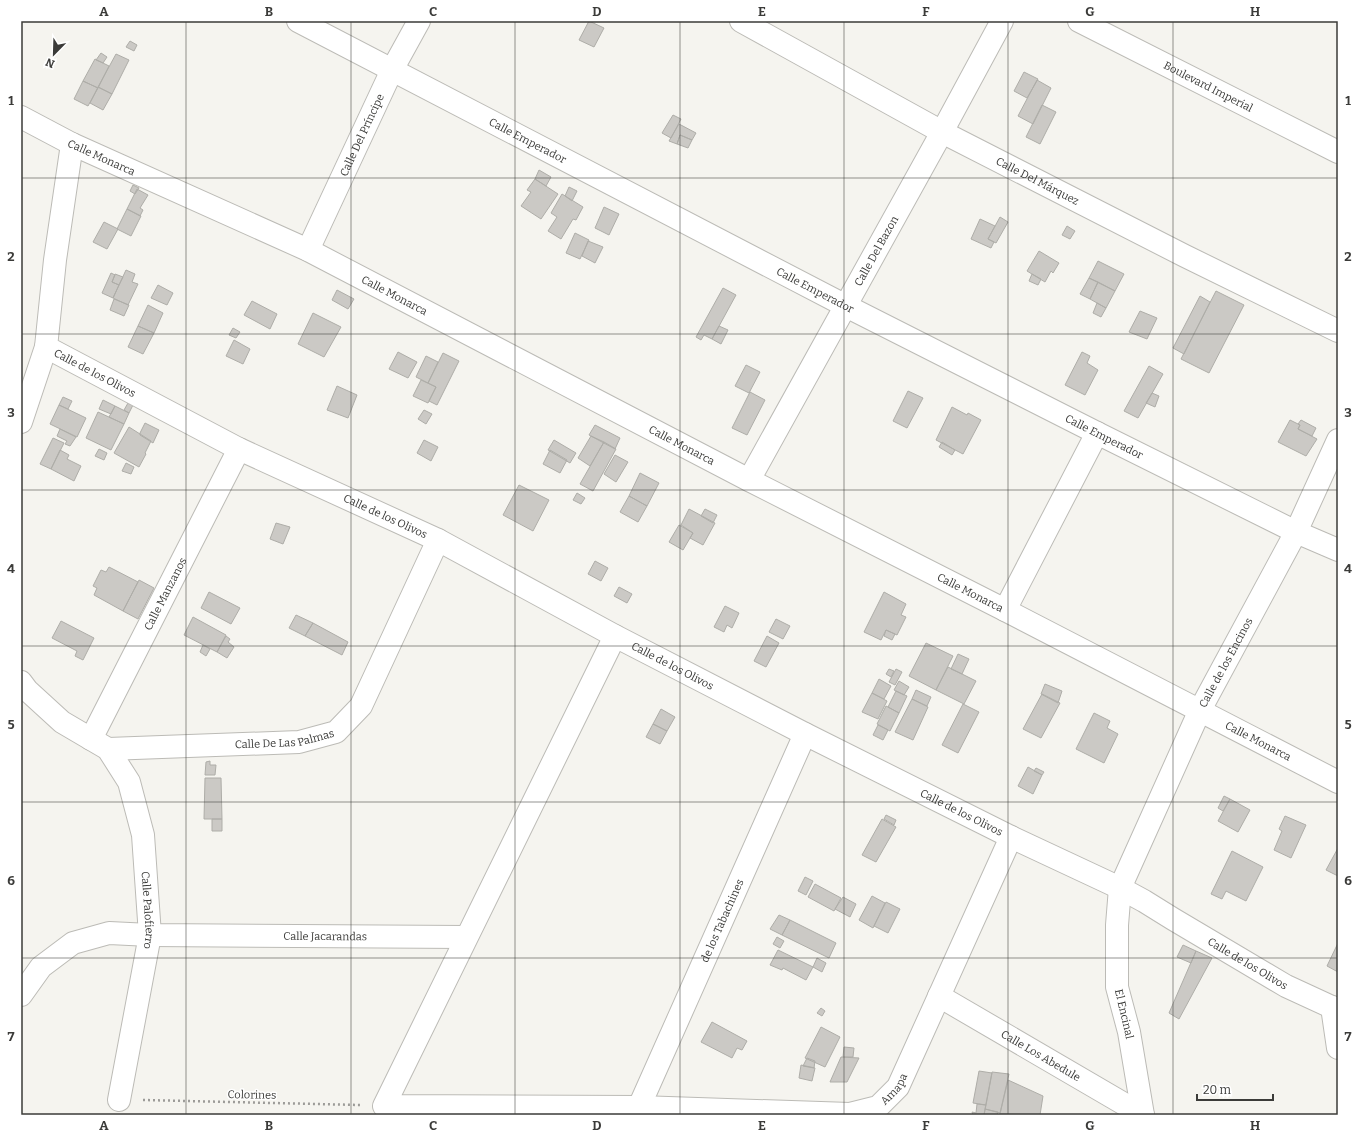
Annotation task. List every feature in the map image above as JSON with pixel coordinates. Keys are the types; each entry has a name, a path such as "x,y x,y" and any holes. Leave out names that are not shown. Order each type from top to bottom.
{"street":[{"name":"Calle Emperador","path":"298,21 846,306 1296,532 1338,550"},
{"name":"Calle Del Príncipe","path":"308,250 392,70 418,21"},
{"name":"Calle Del Márquez","path":"741,21 942,132 1178,252 1338,331"},
{"name":"Calle Del Bazon","path":"749,480 1002,21"},
{"name":"Boulevard Imperial","path":"1079,21 1338,152"},
{"name":"Calle Monarca","path":"21,117 72,144 308,250 749,480 1338,782"},
{"name":"Calle de los Olivos","path":"72,144 50,301 50,324 46,347 239,449 438,540 615,636 805,734 1011,837 1120,888 1286,986 1335,1009"},
{"path":"21,422 46,347"},
{"path":"1005,610 1097,433"},
{"name":"Calle de los Encinos","path":"1120,888 1200,710 1296,532 1338,440"},
{"name":"Calle Manzanos","path":"100,744 239,449"},
{"name":"Calle De Las Palmas","path":"100,744 299,742 336,732 361,706 438,540"},
{"path":"384,1106 615,636"},
{"path":"21,682 27,690 62,722 100,744"},
{"name":"de los Tabachines","path":"639,1107 805,734"},
{"name":"Calle Palofierro","path":"100,744 129,782 143,835 150,935 119,1100"},
{"name":"Amapa","path":"384,1106 639,1107 850,1114 878,1107 898,1087 1011,837"},
{"name":"El Encinal","path":"1120,888 1117,925 1117,987 1129,1032 1143,1115"},
{"name":"Calle Jacarandas","path":"21,995 41,967 73,943 109,933 150,935 466,937"},
{"name":"Calle Los Abedule","path":"939,996 1143,1115"},
{"path":"1335,1009 1338,1048"}],"path":[{"name":"Colorines","path":"119,1100 384,1106"}],"building":[{"path":"589,21 604,28 594,47 579,40"},
{"path":"130,41 137,45 134,51 126,47"},
{"path":"101,53 107,57 103,63 96,60"},
{"path":"116,54 129,60 112,94 98,87"},
{"path":"95,59 109,66 98,88 83,81"},
{"path":"1024,72 1038,79 1027,98 1014,91"},
{"path":"1037,80 1051,88 1033,124 1018,116"},
{"path":"83,81 98,88 88,106 74,99"},
{"path":"98,87 112,94 103,110 90,103"},
{"path":"1042,105 1056,112 1040,144 1026,137"},
{"path":"673,115 681,119 671,138 662,133"},
{"path":"679,124 696,133 692,140 680,135 677,144 669,141"},
{"path":"680,135 692,140 688,148 677,144"},
{"path":"539,170 551,177 546,186 535,179"},
{"path":"535,179 558,194 541,219 521,206 531,192 527,190"},
{"path":"133,185 139,188 135,194 130,191"},
{"path":"569,187 577,191 572,201 565,196"},
{"path":"137,189 148,195 140,208 143,210 140,216 127,209"},
{"path":"562,194 583,207 576,220 573,219 561,239 548,231 557,217 551,213"},
{"path":"604,207 619,214 609,235 595,228"},
{"path":"127,209 141,216 131,236 117,229"},
{"path":"1000,217 1008,222 996,243 988,239"},
{"path":"980,219 995,226 988,239 994,242 991,248 971,239"},
{"path":"104,222 118,229 107,249 93,242"},
{"path":"1067,226 1075,231 1070,239 1062,235"},
{"path":"575,233 589,240 580,259 566,253"},
{"path":"588,241 603,247 595,263 582,256"},
{"path":"1039,251 1059,263 1053,273 1051,271 1045,282 1027,271"},
{"path":"1098,261 1124,274 1115,291 1089,278"},
{"path":"126,270 135,274 132,282 138,284 128,305 113,298"},
{"path":"111,273 115,275 112,282 119,285 113,298 102,293"},
{"path":"115,274 123,277 119,285 112,282"},
{"path":"1032,274 1041,279 1038,285 1029,281"},
{"path":"1089,278 1098,282 1090,299 1080,294"},
{"path":"1098,282 1115,291 1106,308 1090,299"},
{"path":"158,285 173,293 167,305 151,298"},
{"path":"723,288 736,295 712,339 704,335 701,340 696,337"},
{"path":"337,290 354,299 348,309 332,300"},
{"path":"1216,291 1244,305 1209,373 1181,359"},
{"path":"1200,296 1210,302 1184,354 1173,348"},
{"path":"114,299 129,305 124,316 110,310"},
{"path":"252,301 277,314 270,329 244,315"},
{"path":"1097,303 1106,308 1101,317 1093,313"},
{"path":"148,305 163,313 154,333 138,326"},
{"path":"1140,311 1157,318 1147,339 1129,332"},
{"path":"313,313 341,327 324,357 298,344"},
{"path":"138,326 154,333 143,354 128,347"},
{"path":"719,326 728,330 721,344 712,339"},
{"path":"233,328 240,332 236,338 229,335"},
{"path":"234,340 250,349 243,364 226,356"},
{"path":"398,352 417,362 408,378 389,369"},
{"path":"1082,352 1090,356 1087,363 1098,370 1085,395 1065,385"},
{"path":"443,353 459,361 437,405 429,401 436,387 428,383"},
{"path":"426,356 438,362 428,383 416,377"},
{"path":"746,365 760,372 749,393 735,386"},
{"path":"1149,366 1163,374 1138,418 1124,411"},
{"path":"421,380 436,387 428,403 413,396"},
{"path":"337,386 357,395 348,418 327,410"},
{"path":"908,391 923,398 907,428 893,421"},
{"path":"750,392 765,400 747,435 732,428"},
{"path":"1152,393 1159,396 1155,407 1146,403"},
{"path":"63,397 72,401 68,409 59,405"},
{"path":"103,400 115,406 111,414 99,409"},
{"path":"128,403 133,405 129,413 124,410"},
{"path":"59,405 86,418 77,437 50,424"},
{"path":"115,406 129,413 124,424 109,417"},
{"path":"952,407 981,420 963,454 936,440"},
{"path":"424,410 432,414 426,424 418,419"},
{"path":"98,412 124,424 111,450 86,438"},
{"path":"1290,420 1300,425 1298,429 1317,439 1306,456 1278,442"},
{"path":"1301,420 1316,428 1312,436 1298,429 1300,425 1298,424"},
{"path":"145,423 159,430 153,443 140,435"},
{"path":"595,425 620,438 615,449 589,435"},
{"path":"129,427 151,441 139,467 114,453"},
{"path":"60,429 76,437 70,446 65,444 67,441 57,436"},
{"path":"591,436 604,442 590,466 578,458"},
{"path":"53,438 64,443 51,469 40,464"},
{"path":"424,440 438,447 431,461 417,453"},
{"path":"554,440 576,453 570,463 548,450"},
{"path":"604,442 616,449 593,491 580,484"},
{"path":"942,442 955,450 952,455 939,447"},
{"path":"99,449 107,453 104,460 95,456"},
{"path":"60,450 69,455 67,459 81,466 74,481 51,469"},
{"path":"550,450 567,460 560,473 543,464"},
{"path":"615,455 628,462 616,482 604,474"},
{"path":"126,463 134,467 131,474 122,471"},
{"path":"640,473 659,483 647,506 629,496"},
{"path":"519,485 549,500 533,531 503,515"},
{"path":"577,493 585,498 581,504 573,500"},
{"path":"629,496 647,506 638,522 620,512"},
{"path":"689,509 715,523 703,545 690,538 693,533 681,525"},
{"path":"705,509 717,515 713,523 701,516"},
{"path":"276,523 290,527 283,544 270,539"},
{"path":"679,525 693,533 683,550 669,542"},
{"path":"595,561 608,568 601,581 588,574"},
{"path":"109,567 138,582 123,611 94,595 97,588 93,586 101,570 106,572"},
{"path":"139,580 154,588 138,619 123,611"},
{"path":"619,587 632,594 627,603 614,596"},
{"path":"209,592 240,608 231,624 201,608"},
{"path":"884,592 906,604 901,615 906,617 897,635 886,630 881,640 864,632"},
{"path":"725,606 739,613 732,628 727,625 724,632 714,627"},
{"path":"296,615 313,623 305,636 289,628"},
{"path":"193,617 226,635 217,652 184,635"},
{"path":"776,619 790,626 783,639 769,632"},
{"path":"61,621 94,638 83,660 75,656 77,651 52,638"},
{"path":"313,623 348,642 342,655 305,636"},
{"path":"886,630 895,634 892,640 884,636"},
{"path":"226,636 230,639 228,642 234,647 227,658 217,652"},
{"path":"767,636 779,643 766,667 754,661"},
{"path":"926,643 953,656 936,690 909,676"},
{"path":"203,645 210,649 206,656 200,652"},
{"path":"958,654 969,659 962,674 951,669"},
{"path":"948,667 976,681 964,704 936,690"},
{"path":"889,669 894,671 891,677 886,674"},
{"path":"896,669 902,672 895,685 889,682"},
{"path":"879,679 891,686 884,699 872,693"},
{"path":"899,681 909,687 904,695 894,690"},
{"path":"1045,684 1062,691 1058,703 1041,694"},
{"path":"916,690 931,697 927,706 912,699"},
{"path":"896,691 907,696 899,713 888,707"},
{"path":"872,693 887,701 878,719 862,712"},
{"path":"1042,694 1060,703 1041,738 1023,729"},
{"path":"912,699 928,707 913,740 895,732"},
{"path":"963,704 979,712 958,753 942,745"},
{"path":"886,706 899,713 890,731 877,724"},
{"path":"661,709 675,717 667,731 653,724"},
{"path":"1094,713 1110,721 1107,728 1118,734 1104,763 1076,749"},
{"path":"653,724 667,731 660,744 646,737"},
{"path":"878,725 888,730 883,740 873,735"},
{"path":"210,761 210,765 216,765 215,775 205,775 206,762"},
{"path":"1028,767 1042,775 1033,794 1018,786"},
{"path":"1036,768 1044,772 1042,775 1034,771"},
{"path":"205,778 221,778 222,819 204,819"},
{"path":"1224,796 1230,799 1223,811 1218,808"},
{"path":"1230,799 1250,810 1238,832 1218,821"},
{"path":"886,815 896,820 894,825 884,819"},
{"path":"1285,816 1306,825 1291,858 1274,850 1282,831 1279,829"},
{"path":"212,819 222,819 222,831 212,831"},
{"path":"882,819 896,827 876,862 862,855"},
{"path":"1338,848 1338,876 1326,870"},
{"path":"1232,851 1263,867 1246,901 1226,891 1222,899 1211,894"},
{"path":"805,877 813,881 806,895 798,891"},
{"path":"815,884 841,898 834,911 808,897"},
{"path":"872,896 885,903 873,928 859,920"},
{"path":"843,897 856,904 850,917 835,909"},
{"path":"886,902 900,909 888,933 874,926"},
{"path":"779,915 790,920 782,935 770,929"},
{"path":"790,920 836,943 829,958 782,935"},
{"path":"777,937 784,941 780,948 773,944"},
{"path":"1338,943 1338,972 1327,966"},
{"path":"1183,945 1196,951 1191,963 1177,957"},
{"path":"778,950 813,967 806,980 783,968 782,970 770,965"},
{"path":"1196,951 1212,958 1179,1019 1169,1013"},
{"path":"817,958 826,963 822,972 813,967"},
{"path":"821,1008 825,1011 822,1016 817,1013"},
{"path":"712,1022 747,1041 742,1050 737,1048 732,1058 701,1042"},
{"path":"821,1027 840,1037 825,1067 805,1058"},
{"path":"844,1047 854,1048 853,1057 843,1057"},
{"path":"841,1057 859,1058 847,1082 830,1082"},
{"path":"807,1058 815,1061 814,1068 803,1066"},
{"path":"801,1065 815,1068 812,1081 799,1078"},
{"path":"979,1071 992,1073 986,1105 973,1103"},
{"path":"992,1072 1009,1074 1000,1113 985,1109"},
{"path":"1008,1080 1043,1096 1040,1115 1000,1114"},
{"path":"977,1104 986,1105 984,1115 973,1115 972,1112 976,1113"},
{"path":"985,1109 998,1112 997,1115 984,1115"}]}
